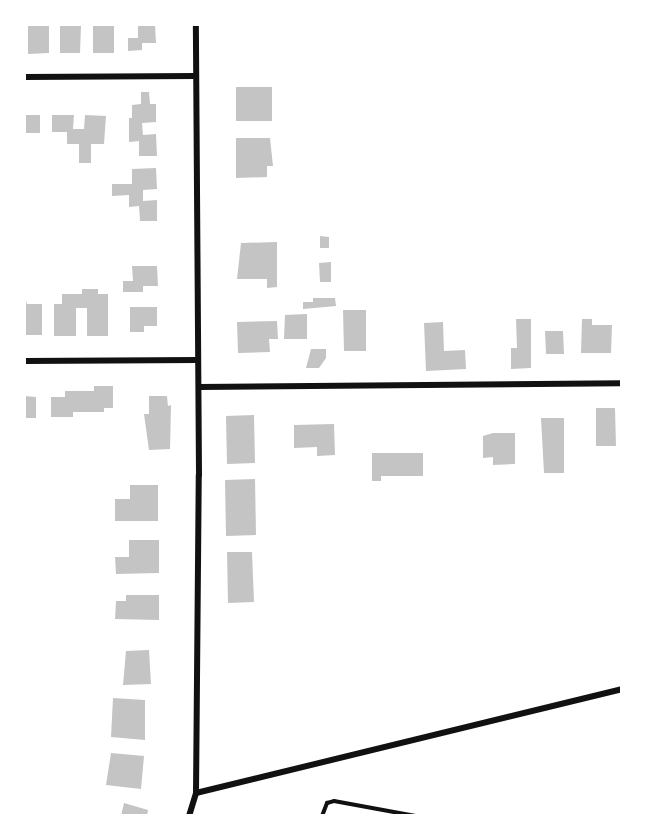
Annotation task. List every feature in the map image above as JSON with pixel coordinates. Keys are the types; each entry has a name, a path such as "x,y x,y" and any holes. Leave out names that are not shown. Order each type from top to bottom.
{"street":[{"path":"189,816 196,793 199,387 196,24"},
{"path":"24,77 196,76"},
{"path":"24,361 198,360"},
{"path":"199,387 622,383"},
{"path":"196,793 622,689"}],"lane":[{"path":"322,816 327,803 334,801 416,816"}],"building":[{"path":"28,24 49,24 49,53 28,54"},
{"path":"60,24 114,24 114,53 93,53 93,26 81,26 80,53 60,53"},
{"path":"155,24 156,43 142,43 142,50 128,51 128,38 138,38 138,25"},
{"path":"236,87 272,87 272,121 236,121"},
{"path":"141,92 149,92 150,104 156,104 156,122 142,123 143,135 156,134 157,156 139,156 139,141 129,142 129,118 132,118 132,105 141,104"},
{"path":"24,115 40,115 40,133 24,133"},
{"path":"52,115 74,115 73,129 84,129 85,115 106,116 104,144 91,144 91,163 79,163 79,144 67,144 67,132 52,132"},
{"path":"236,138 270,138 273,166 267,166 267,177 236,178"},
{"path":"156,168 157,189 143,190 143,201 157,200 157,221 140,221 139,206 129,207 129,195 112,196 112,184 132,184 132,169"},
{"path":"320,236 329,237 329,248 320,248"},
{"path":"277,242 277,287 267,288 267,279 237,279 241,243"},
{"path":"331,262 331,282 320,282 319,263"},
{"path":"132,266 157,266 158,286 143,286 143,292 123,292 123,281 133,281"},
{"path":"82,289 98,289 98,294 108,294 108,336 87,336 87,308 76,308 76,336 54,336 54,304 62,304 62,294 82,294"},
{"path":"24,294 27,304 42,304 42,335 24,335"},
{"path":"313,298 335,298 336,306 303,309 303,302 313,302"},
{"path":"130,307 157,307 157,326 144,326 144,332 130,332"},
{"path":"343,310 366,310 366,351 344,351"},
{"path":"307,314 307,339 284,339 285,315"},
{"path":"516,319 531,319 531,368 511,369 511,348 517,348"},
{"path":"582,319 592,319 592,325 612,325 611,353 581,353"},
{"path":"277,321 278,339 269,339 270,352 238,353 237,322"},
{"path":"443,322 444,351 465,350 466,369 426,371 424,323"},
{"path":"545,331 563,331 564,354 546,354"},
{"path":"311,349 326,349 326,358 319,368 306,368"},
{"path":"94,386 113,386 113,408 104,408 104,412 73,412 73,417 51,417 51,397 65,397 65,391 94,391"},
{"path":"24,396 36,397 36,418 24,418"},
{"path":"149,396 167,396 168,406 171,405 170,449 149,450 144,414 149,414"},
{"path":"596,408 615,408 616,446 596,446"},
{"path":"254,415 255,463 227,464 226,416"},
{"path":"541,418 564,418 564,473 544,473"},
{"path":"334,424 335,455 317,456 317,447 294,448 294,425"},
{"path":"493,433 515,433 515,464 493,465 493,457 483,458 483,436"},
{"path":"372,453 423,453 423,476 381,476 381,481 372,481"},
{"path":"255,479 256,535 226,536 225,480"},
{"path":"130,485 158,485 158,521 115,521 115,499 130,499"},
{"path":"129,540 159,540 159,573 116,574 115,557 129,557"},
{"path":"227,552 252,552 254,602 228,603"},
{"path":"126,595 159,595 159,620 115,619 116,601 126,601"},
{"path":"149,650 151,684 123,685 126,651"},
{"path":"113,698 145,700 145,740 111,737"},
{"path":"111,753 144,756 141,789 106,785"},
{"path":"124,803 148,810 147,816 121,816"}]}
